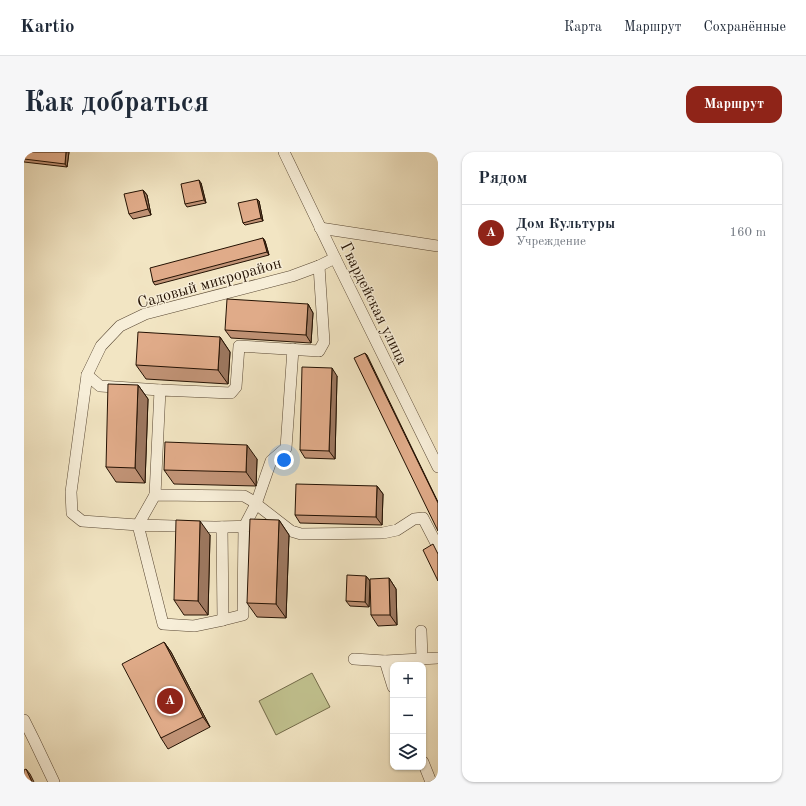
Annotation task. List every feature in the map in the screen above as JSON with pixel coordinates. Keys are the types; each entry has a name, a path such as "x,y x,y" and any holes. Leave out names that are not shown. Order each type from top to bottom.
{"street":[{"name":"Гвардейская улица","path":"284,152 438,467"},
{"path":"320,228 438,246"},
{"name":"Садовый микрорайон","path":"138,524 82,521 72,513 70,492 87,375 102,346 120,326 145,314 292,276 319,266 335,258"},
{"path":"87,375 100,386 231,393 236,387 239,346 319,351 324,342 319,266"},
{"path":"160,390 155,495 138,524 163,624 194,626 243,615 244,527 256,504 271,461 286,448 293,349"},
{"path":"155,495 244,496 291,531 301,534 382,533 397,530 414,519 423,518 438,547"},
{"path":"138,524 244,527 282,524"},
{"path":"222,527 223,620"},
{"path":"421,631 422,658"},
{"path":"354,660 385,661 438,658"},
{"path":"385,661 390,677"},
{"path":"24,720 54,782"},
{"path":"426,770 431,782"}],"green space":[{"path":"312,673 330,707 276,735 259,701"}],"building":[{"path":"24,152 66,152 65,164 24,159"},
{"path":"199,180 204,200 185,204 181,184"},
{"path":"143,190 148,209 129,214 124,194"},
{"path":"257,199 261,218 243,223 238,203"},
{"path":"263,238 267,252 153,282 150,268"},
{"path":"227,299 308,304 306,335 225,330"},
{"path":"138,332 220,337 218,370 136,365"},
{"path":"365,353 438,503 438,531 354,358"},
{"path":"302,367 332,368 329,451 300,450"},
{"path":"108,384 138,385 135,468 106,467"},
{"path":"165,442 247,445 246,472 164,470"},
{"path":"296,484 377,486 376,517 295,515"},
{"path":"250,519 279,520 276,604 247,603"},
{"path":"176,520 200,521 198,601 174,600"},
{"path":"433,544 438,554 438,581 423,550"},
{"path":"347,575 366,576 365,602 346,601"},
{"path":"389,578 390,615 371,615 370,579"},
{"path":"164,642 203,717 161,738 122,664"},
{"path":"26,769 32,782 24,782 24,770"}],"place":[{"name":"Дом Культуры","path":"170,701"}]}
